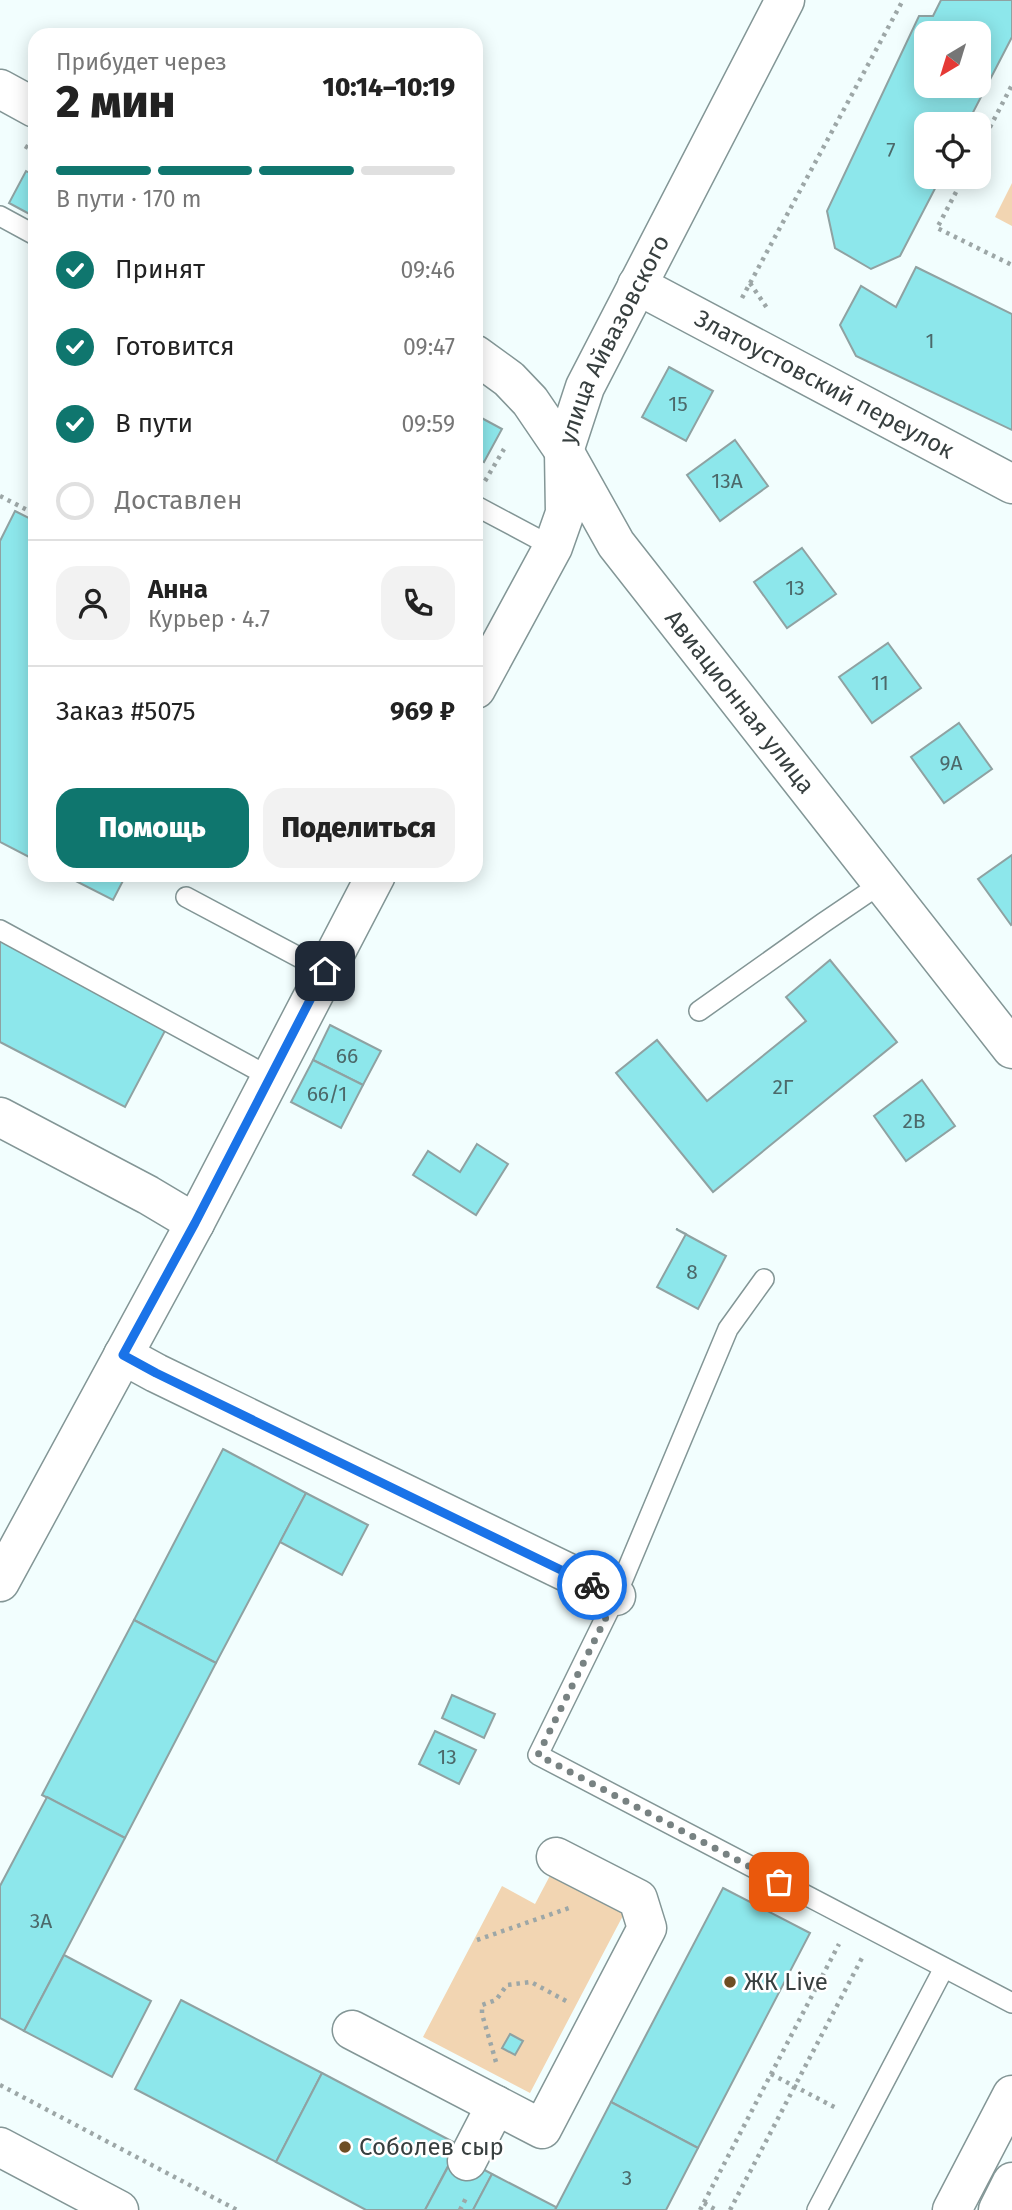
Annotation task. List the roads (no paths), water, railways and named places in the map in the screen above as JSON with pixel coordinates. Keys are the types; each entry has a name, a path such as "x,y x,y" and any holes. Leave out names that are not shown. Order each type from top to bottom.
{"street":[{"name":"улица Айвазовского","path":"483,675 554,547 565,513 564,452 586,387 785,0"},
{"path":"0,89 28,104"},
{"name":"Златоустовский переулок","path":"637,285 1012,484"},
{"name":"Авиационная улица","path":"483,360 509,379 530,401 564,452 616,544 1012,1049"},
{"path":"0,1582 195,1223 372,882"},
{"path":"0,1117 148,1195 195,1223"},
{"path":"123,1355 616,1597"},
{"path":"352,2030 542,2129 647,1928 638,1899 572,1865"},
{"path":"952,2210 1012,2095"},
{"path":"467,2161 496,2105"},
{"path":"0,2147 119,2210"},
{"path":"998,2210 1012,2182"}],"lane":[{"path":"0,216 28,231"},
{"path":"483,500 554,547"},
{"path":"699,1011 882,883"},
{"path":"186,897 325,971"},
{"path":"0,930 270,1077"},
{"path":"764,1279 728,1329 616,1597 538,1755 1012,2003"},
{"path":"817,2210 944,1968"}],"place":[{"name":"ЖК Live","path":"730,1982"},
{"name":"Соболев сыр","path":"345,2147"}]}
